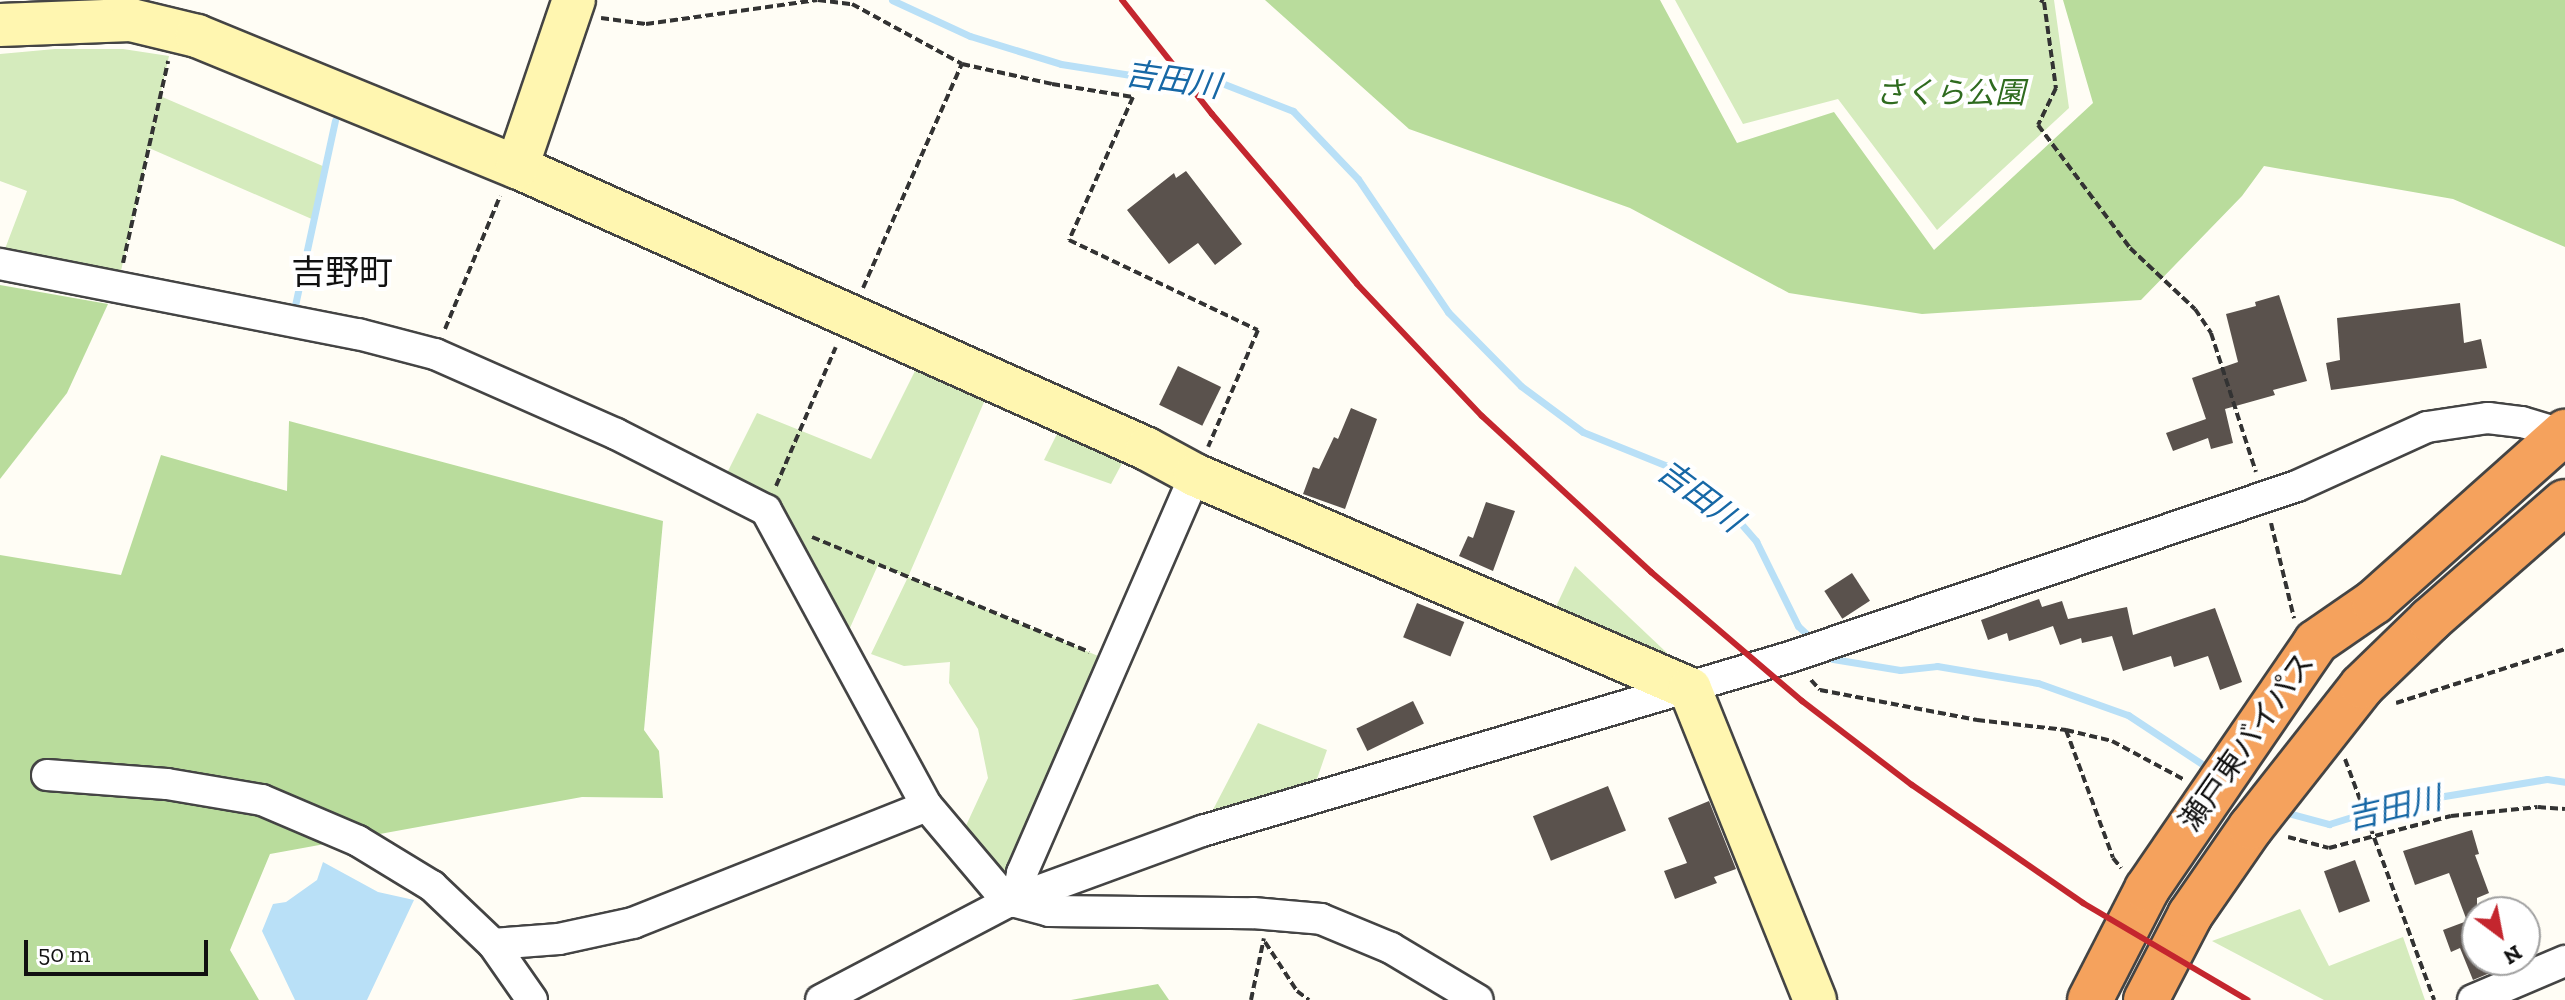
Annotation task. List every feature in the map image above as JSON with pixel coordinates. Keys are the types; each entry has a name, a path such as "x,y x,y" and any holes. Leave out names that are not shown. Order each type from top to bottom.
{"highway":[{"name":"瀬戸東バイパス","path":"2090,1000 2147,889 2316,642 2374,602 2564,434"},
{"name":"瀬戸東バイパス","path":"2146,1000 2190,915 2285,780 2362,686 2430,620 2565,502"}],"street":[{"path":"517,167 572,6"},
{"path":"0,25 131,20 174,28 517,167 848,318 1147,449 1195,475 1690,689 1815,1000"},
{"path":"0,264 118,284 358,334 435,354 616,434 766,510 927,806 1012,902 1049,911 1263,929 1321,919 1391,948 1478,1000"},
{"path":"821,1000 1012,902 1202,831 1790,657 2297,486 2427,427 2488,418 2522,422 2564,434"},
{"path":"1012,902 1195,475"},
{"path":"47,775 167,784 262,800 358,841 432,886 493,944 532,1000"},
{"path":"493,944 559,939 633,923 927,806"},
{"path":"2473,1000 2565,961"}],"path":[{"path":"572,6 646,24 818,0 852,4 962,64 1133,97 1069,240 1258,330 1195,475"},
{"path":"2040,0 2044,2 2056,88 2038,125 2130,248 2195,309"},
{"path":"118,284 174,28"},
{"path":"766,510 962,64"},
{"path":"435,354 504,186 517,167"},
{"path":"809,536 1115,663"},
{"path":"2362,686 2388,705 2565,649"},
{"path":"1790,657 1820,690 1977,720 2066,730 2112,741 2210,793"},
{"path":"2066,730 2113,858 2147,889"},
{"path":"2359,797 2434,1000"},
{"path":"2251,827 2329,848 2451,816 2538,807 2565,809"},
{"path":"1251,1000 1263,929"},
{"path":"1263,929 1297,991 1309,1000"}],"green space":[{"path":"1265,0 1660,0 1737,143 1834,112 1934,250 2093,103 2063,0 2565,0 2565,247 2453,199 2264,166 2242,196 2141,300 1922,314 1789,293 1630,208 1409,129"},
{"name":"さくら公園","path":"1675,0 2054,0 2069,108 1937,230 1838,99 1743,124"},
{"path":"55,49 123,49 169,56 160,96 325,167 314,220 149,148 118,284 0,262 27,191 0,181 0,54"},
{"path":"0,285 108,304 67,393 0,479"},
{"path":"919,363 988,393 908,577 878,565 841,648 766,510 720,487 757,413 871,459"},
{"path":"289,421 663,521 644,730 659,751 663,798 582,797 270,854 230,950 259,1000 0,1000 0,555 121,575 161,455 287,491"},
{"path":"1061,426 1126,456 1111,484 1044,460"},
{"path":"1575,566 1666,652 1690,689 1546,628"},
{"path":"908,577 1115,663 1016,902 958,843 988,778 978,729 949,683 950,662 904,666 871,654"},
{"path":"1258,723 1327,750 1309,802 1202,831"},
{"path":"2300,909 2329,966 2403,937 2425,1000 2324,1000 2212,941"},
{"path":"1158,984 1169,1000 1071,1000"}],"water":[{"path":"323,862 378,892 414,900 367,1000 295,1000 262,931 273,904 286,902 317,880"}],"building":[{"path":"1186,171 1242,244 1215,265 1198,243 1169,264 1127,210 1174,173 1176,178"},
{"path":"2279,295 2307,381 2273,390 2275,395 2225,409 2233,443 2211,449 2208,438 2173,451 2166,433 2206,419 2192,378 2238,362 2226,314 2256,306 2255,302"},
{"path":"2460,303 2464,343 2481,339 2487,368 2331,390 2326,363 2340,360 2337,318"},
{"path":"1178,366 1221,387 1202,426 1159,405"},
{"path":"1351,408 1377,419 1345,509 1303,494 1313,467 1319,469 1334,437 1338,439"},
{"path":"1486,502 1515,511 1493,571 1459,556 1468,536 1473,538"},
{"path":"1852,573 1870,601 1842,619 1824,591"},
{"path":"2039,599 2042,607 2062,601 2068,619 2127,607 2133,635 2215,608 2242,682 2220,690 2208,656 2174,667 2171,656 2123,671 2112,636 2082,643 2081,638 2060,645 2053,626 2009,641 2007,633 1988,640 1981,620"},
{"path":"1417,603 1464,622 1450,656 1403,637"},
{"path":"1413,701 1424,723 1367,751 1356,729"},
{"path":"1608,786 1626,831 1551,861 1533,816"},
{"path":"1709,801 1736,869 1714,877 1717,883 1675,899 1664,871 1687,863 1668,818"},
{"path":"2472,830 2479,854 2475,855 2489,893 2461,896 2461,905 2449,873 2415,885 2403,851"},
{"path":"2355,860 2370,901 2339,913 2324,871"},
{"path":"2461,923 2461,950 2460,948 2451,952 2443,930"}],"waterway":[{"name":"吉田川","path":"892,0 970,36 1061,64 1137,76 1214,80 1293,111 1358,179 1448,312 1521,386 1583,432 1667,466 1730,511 1756,541 1798,626 1815,642"},
{"path":"294,310 335,120"},
{"name":"吉田川","path":"1827,653 1833,659 1900,670 1937,666 2038,683 2128,715 2211,770"},
{"name":"吉田川","path":"2280,811 2329,824 2390,805 2547,779 2565,782"}],"railway":[{"path":"1122,0 1212,114 1357,284 1482,416 1651,572 1802,701 1912,785 2083,903 2248,1000"}],"district":[{"name":"吉野町","path":"342,273"}]}
